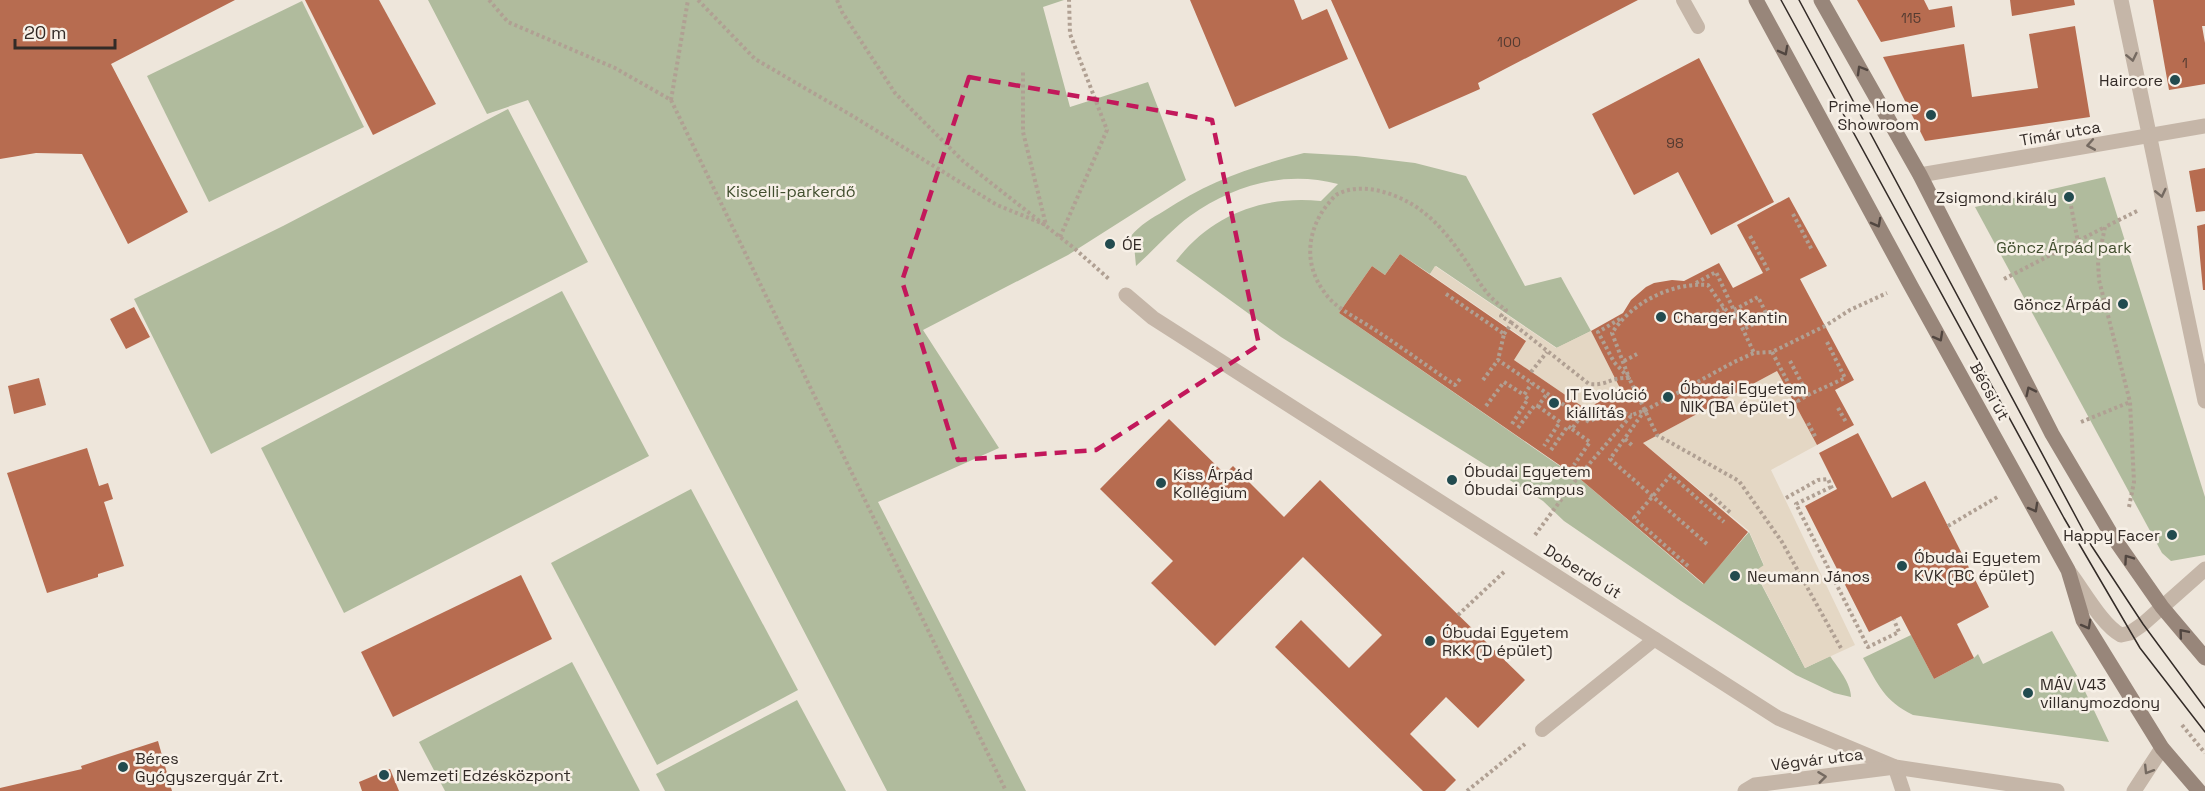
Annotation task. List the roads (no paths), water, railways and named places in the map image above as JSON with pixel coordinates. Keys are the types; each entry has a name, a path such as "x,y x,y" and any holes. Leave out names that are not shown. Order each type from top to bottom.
{"main road":[{"name":"Bécsi út","path":"1756,0 2068,570 2083,620 2162,748 2199,791"},
{"path":"1821,0 1920,175 2052,434 2111,534 2162,607 2205,658"}],"street":[{"path":"2121,0 2205,400"},
{"name":"Tímár utca","path":"1920,175 2205,126"},
{"name":"Doberdó út","path":"1126,295 1153,318 1778,718 1895,767 2057,791"},
{"path":"2068,570 2100,614 2116,633 2121,635 2130,633 2205,569"},
{"path":"2134,791 2162,748"},
{"path":"1895,767 1903,791"},
{"name":"Végvár utca","path":"1745,791 1755,785 1895,767"}],"lane":[{"path":"1683,0 1698,27"},
{"path":"1542,730 1655,639"}],"tram line":[{"path":"1781,0 2064,518 2140,648 2205,732"},
{"path":"1799,0 2091,545 2143,624 2205,708"}],"place":[{"name":"Haircore","path":"2175,80"},
{"name":"Prime Home Showroom","path":"1931,115"},
{"name":"Zsigmond király","path":"2069,197"},
{"name":"ÓE","path":"1110,244"},
{"name":"Göncz Árpád","path":"2123,304"},
{"name":"Charger Kantin","path":"1661,317"},
{"name":"Óbudai Egyetem NIK (BA épület)","path":"1668,397"},
{"name":"IT Evolúció kiállítás","path":"1554,403"},
{"name":"Óbudai Egyetem Óbudai Campus","path":"1452,480"},
{"name":"Kiss Árpád Kollégium","path":"1161,483"},
{"name":"Happy Facer","path":"2172,535"},
{"name":"Óbudai Egyetem KVK (BC épület)","path":"1902,566"},
{"name":"Neumann János","path":"1735,576"},
{"name":"Óbudai Egyetem RKK (D épület)","path":"1430,641"},
{"name":"MÁV V43 villanymozdony","path":"2028,693"},
{"name":"Béres Gyógyszergyár Zrt.","path":"123,767"},
{"name":"Nemzeti Edzésközpont","path":"384,775"}],"park label":[{"name":"Kiscelli-parkerdő","path":"791,191"},
{"name":"Göncz Árpád park","path":"2064,247"}]}
